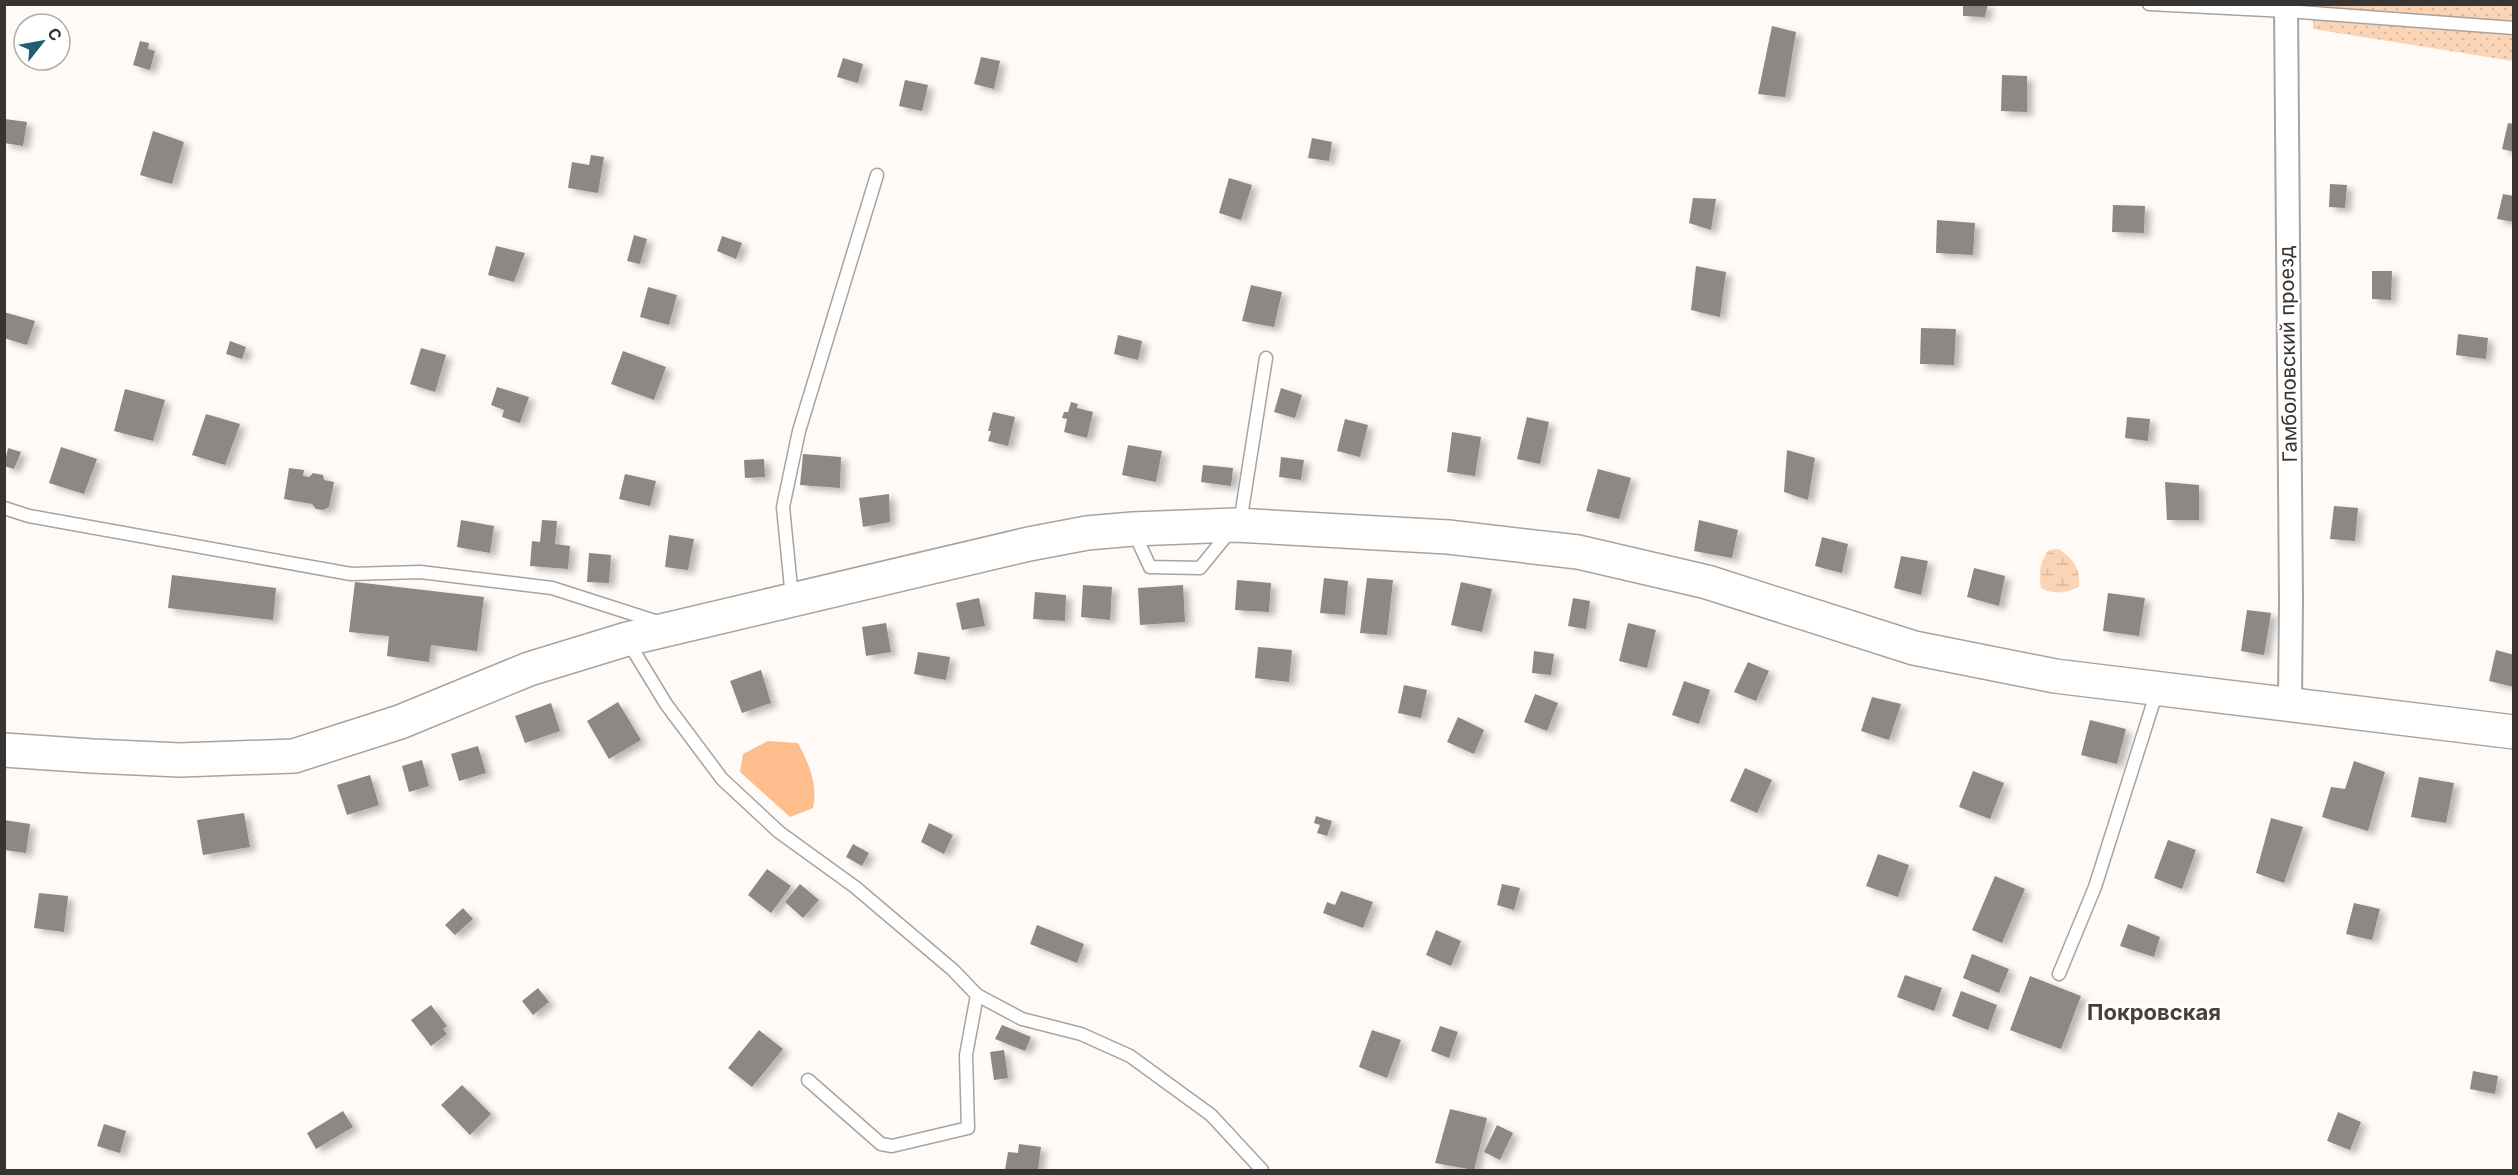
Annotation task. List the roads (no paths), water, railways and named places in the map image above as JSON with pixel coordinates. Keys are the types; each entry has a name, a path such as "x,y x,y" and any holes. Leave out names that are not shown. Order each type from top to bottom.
{"main road":[{"path":"4,750 180,760 294,756 400,722 529,669 673,627 1029,544 1087,533 1237,525 1448,537 1578,552 1707,582 1914,648 2055,676 2514,732"}],"street":[{"name":"Гамболовский проезд","path":"2286,8 2291,588 2289,703"}],"lane":[{"path":"2149,4 2286,8 2514,28"},
{"path":"792,599 783,507 799,431 877,174"},
{"path":"1237,525 1266,358"},
{"path":"4,508 29,516 351,574 420,572 552,588 673,627"},
{"path":"627,639 666,704 722,779 779,832 855,887 953,970 977,995 1022,1019 1082,1034 1130,1056 1211,1115 1263,1170"},
{"path":"2059,974 2095,887 2158,690"},
{"path":"808,1080 881,1144 892,1146 968,1128 966,1055 977,995"}],"district":[{"name":"Покровская","path":"2154,1012"}]}
